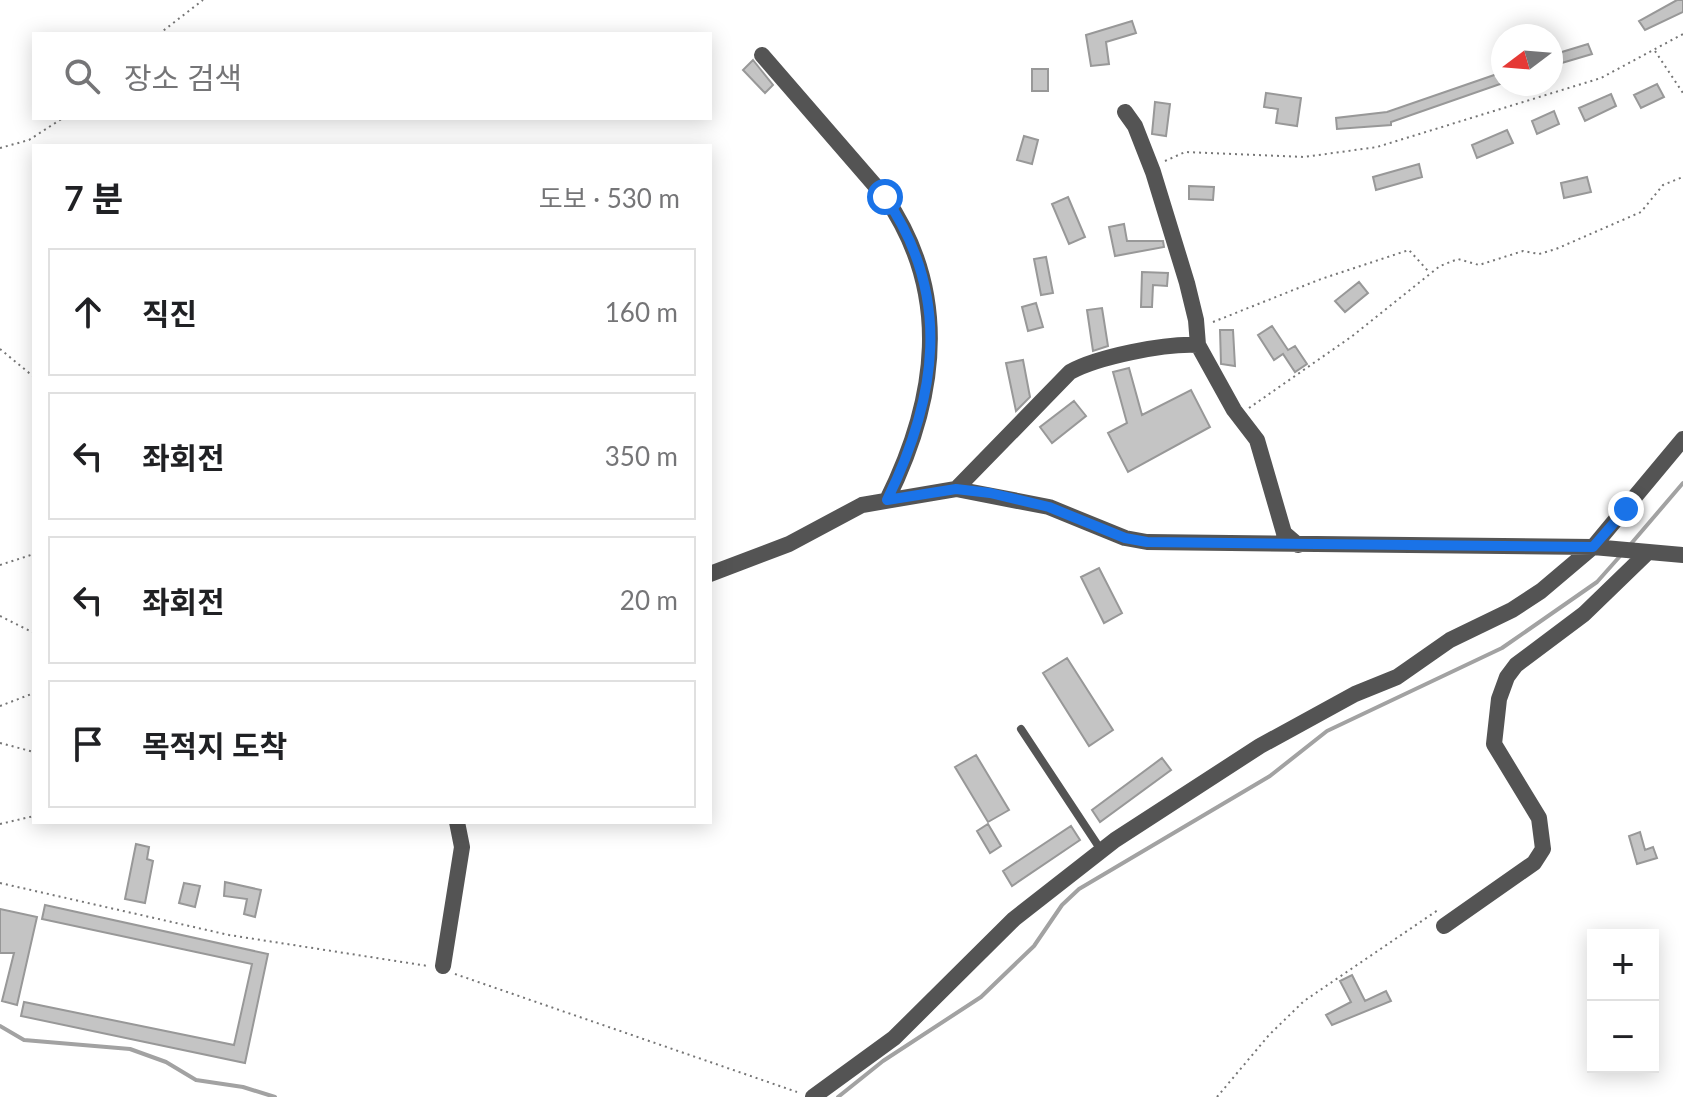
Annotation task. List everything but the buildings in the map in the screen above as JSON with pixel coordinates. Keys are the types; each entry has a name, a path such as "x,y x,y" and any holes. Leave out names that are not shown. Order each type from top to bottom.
{"street":[{"path":"762,55 885,197 902,222 924,274 932,321 925,387 907,455 887,500"},
{"path":"1125,112 1135,126 1153,172 1196,320 1198,345 1239,416 1257,440 1284,533 1298,545"},
{"path":"956,489 1070,372 1082,365 1132,354 1198,345"},
{"path":"813,1097 894,1038 1014,919 1101,850 1195,785 1260,746 1355,694 1397,677 1450,640 1512,610 1600,547 1683,439"},
{"path":"712,573 789,544 862,505 956,489 1049,507 1125,538 1147,542 1600,547 1683,555"},
{"path":"1446,925 1534,863 1543,849 1539,818 1494,744 1494,721 1507,677 1516,665 1584,614 1640,553"},
{"path":"443,966 462,847 457,824"}],"lane":[{"path":"1021,729 1101,850"}],"path":[{"path":"162,32 203,0"},
{"path":"1153,172 1163,162 1185,152 1304,157 1377,147 1553,91 1583,85 1683,34"},
{"path":"1655,50 1683,93"},
{"path":"0,148 29,140 60,120"},
{"path":"1239,416 1351,337 1429,272 1458,259 1479,265 1523,251 1539,254 1556,249 1641,212 1663,185 1683,177"},
{"path":"1196,320 1213,322 1321,279 1409,250 1429,272"},
{"path":"0,349 32,375"},
{"path":"0,565 32,555"},
{"path":"0,616 32,632"},
{"path":"0,706 32,694"},
{"path":"0,743 32,751"},
{"path":"0,824 32,816"},
{"path":"0,883 229,935 417,966 443,966 462,979 813,1097"},
{"path":"1217,1097 1269,1035 1304,1001 1437,909 1446,925"}],"waterway":[{"path":"1630,545 1683,483"},
{"path":"838,1097 883,1061 981,997 1034,946 1062,905 1079,889 1270,776 1327,731 1502,648 1597,582 1621,555"},
{"path":"0,1026 24,1040 130,1049 166,1062 196,1080 243,1087 275,1097"}],"route":[{"path":"885,197 902,222 924,274 932,321 925,387 917,424 887,500 956,489 1016,498 1049,507 1125,538 1147,542 1339,546 1593,547 1626,509"}]}
